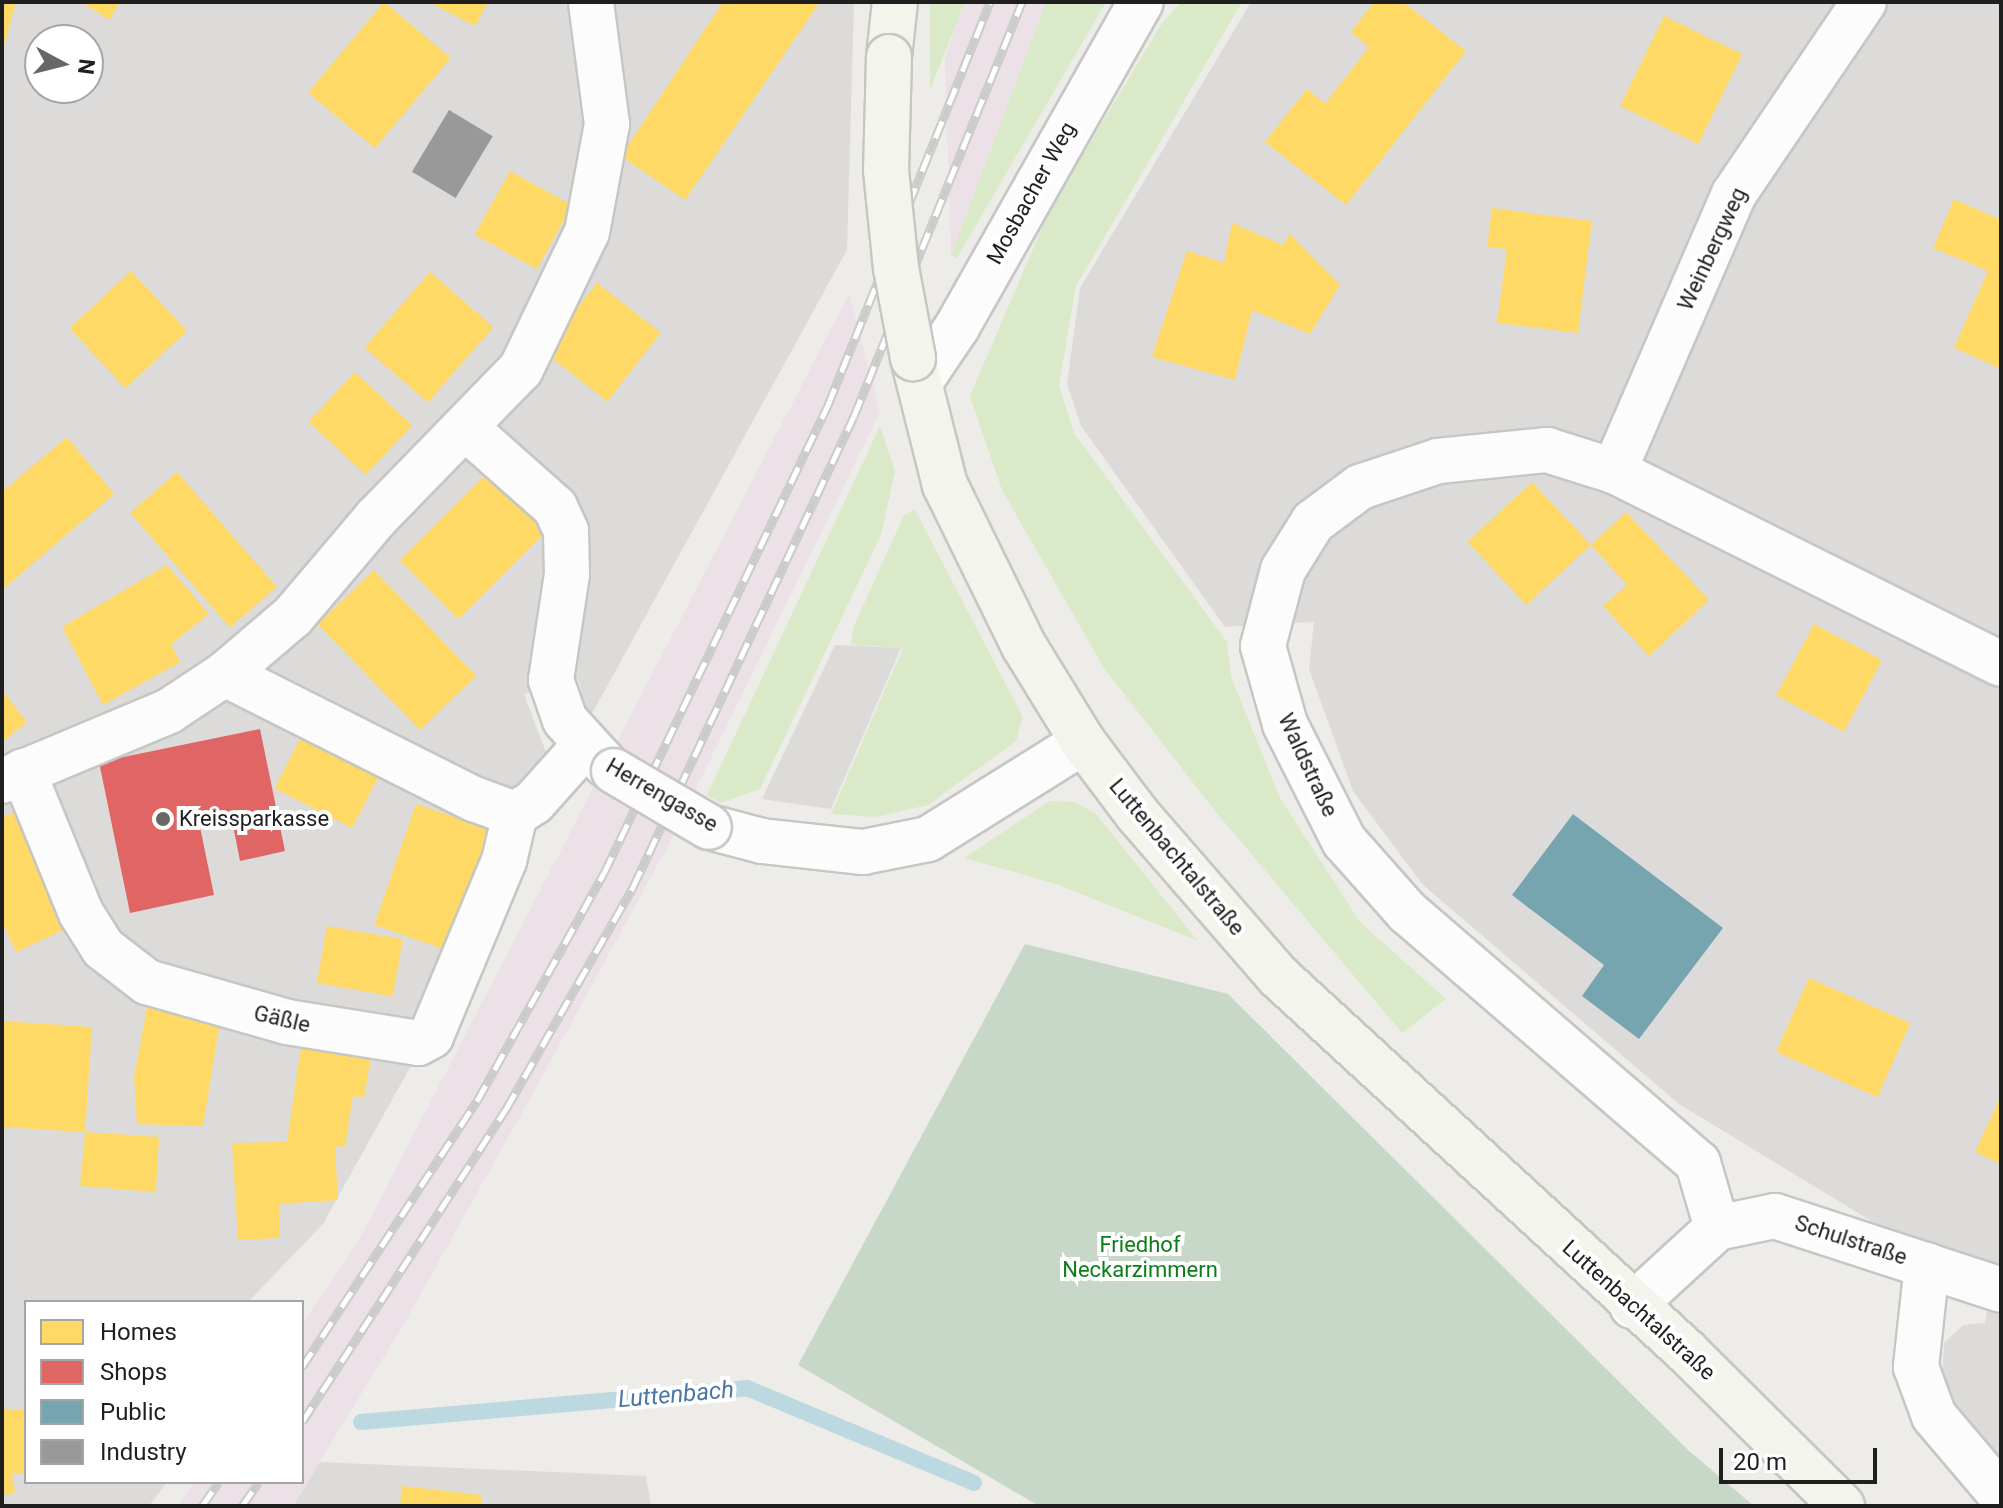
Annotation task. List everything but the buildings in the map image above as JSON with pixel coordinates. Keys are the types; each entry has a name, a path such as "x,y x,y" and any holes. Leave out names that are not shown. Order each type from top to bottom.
{"street":[{"path":"13,776 169,711 225,674 293,616 376,518 467,429 521,369 587,232 607,124 591,2"},
{"name":"Luttenbachtalstraße","path":"895,2 889,57 886,170 896,268 916,370 945,485 1024,646 1083,742 1138,815 1279,977 1632,1306 1686,1351 1842,1506"},
{"name":"Mosbacher Weg","path":"916,370 957,327 1141,2"},
{"name":"Weinbergweg","path":"1614,471 1734,194 1864,2"},
{"name":"Herrengasse","path":"467,429 555,507 566,531 567,574 551,680 565,720 599,759 709,827 762,841 863,852 928,839 1083,742"},
{"name":"Waldstraße","path":"1717,1228 1698,1163 1408,913 1344,841 1285,724 1263,646 1283,570 1313,522 1360,487 1438,461 1547,450 1614,471 2001,664"},
{"path":"225,674 474,799 515,814 599,759"},
{"name":"Gäßle","path":"13,776 81,913 103,948 147,982 287,1022 418,1043 431,1036 504,861 515,814"},
{"name":"Schulstraße","path":"1717,1228 1775,1216 2001,1290"},
{"path":"1632,1306 1717,1228"},
{"path":"1927,1265 1916,1367 1934,1416 2001,1495"}],"shaded area":[{"path":"2,2 854,2 847,250 589,719 578,679 524,694 546,752 503,830 413,1062 323,1224 250,1300 24,1300 24,1484 166,1484 149,1506 2,1506"},
{"path":"965,2 1046,2 951,255 945,57"},
{"path":"1251,2 2001,2 2001,1460 1962,1424 1942,1379 1944,1343 1963,1325 1985,1323 1995,1264 1881,1227 1679,1104 1423,885 1353,791 1309,669 1314,622 1225,627 1081,426 1067,384 1080,288"},
{"path":"849,294 880,412 669,844 538,1084 406,1320 293,1506 178,1506 193,1484 304,1484 304,1321 357,1244"},
{"path":"1403,366 1430,419 1367,427 1317,463 1271,526 1257,452 1261,439 1319,403"},
{"path":"835,645 901,648 831,809 762,799"},
{"path":"320,1462 646,1476 651,1506 293,1506"}],"green space":[{"path":"930,2 965,2 930,90"},
{"path":"1046,2 1106,2 957,258 951,255"},
{"path":"1181,2 1242,2 1076,286 1059,385 1074,433 1227,642 1231,677 1280,798 1360,922 1446,999 1402,1033 1215,811 1104,668 1002,490 970,396 1051,207 1161,25"},
{"path":"880,426 895,472 881,535 760,789 720,803 707,795"},
{"path":"915,510 1023,717 1016,741 928,805 875,817 831,814 903,648 851,645 853,628 904,515"},
{"path":"1050,801 1075,802 1096,814 1198,941 1059,885 964,858"},
{"name":"Friedhof Neckarzimmern","path":"1025,944 1228,994 1688,1450 1754,1506 1039,1506 798,1365"}],"waterway":[{"name":"Luttenbach","path":"361,1422 747,1388 974,1483"}],"railway":[{"path":"304,1364 477,1101 604,873 828,405 990,2"},
{"path":"304,1419 506,1109 633,887 854,416 1022,2"},
{"path":"202,1506 218,1484"},
{"path":"242,1506 258,1484"}],"place":[{"name":"Kreissparkasse","path":"163,819"}]}
